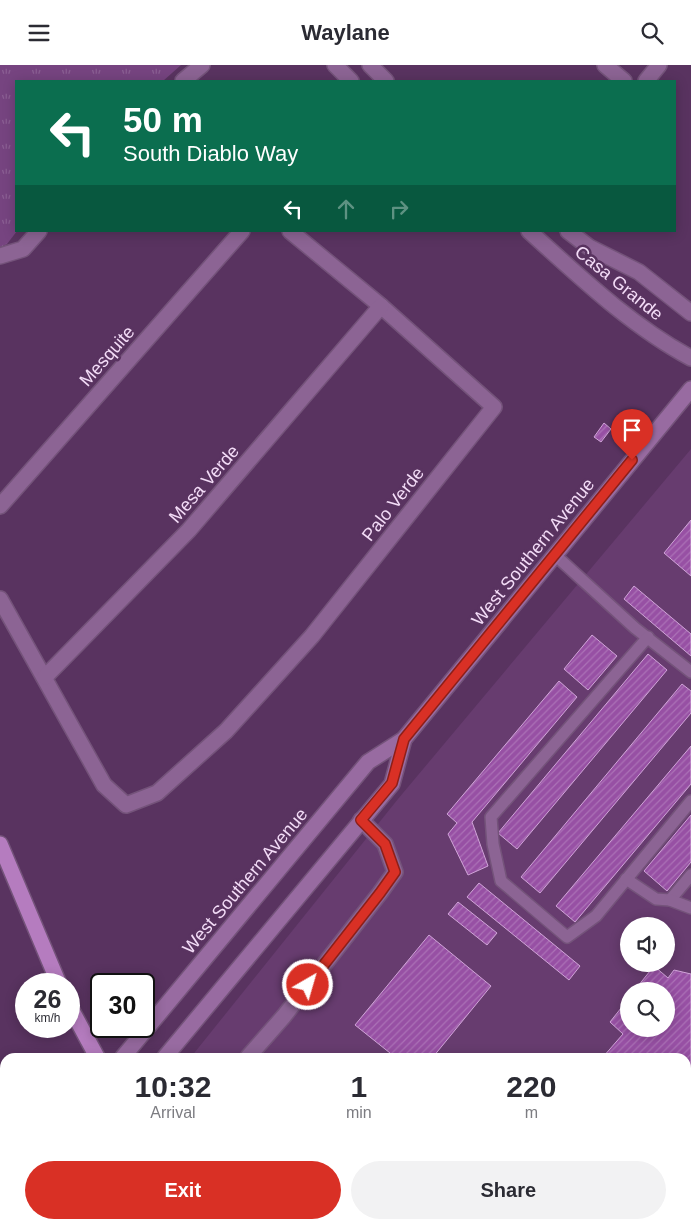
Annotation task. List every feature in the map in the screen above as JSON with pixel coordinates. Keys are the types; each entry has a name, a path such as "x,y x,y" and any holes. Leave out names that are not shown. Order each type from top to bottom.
{"highway":[{"path":"0,844 54,973"},
{"path":"80,1025 95,1053"}],"main road":[{"name":"West Southern Avenue","path":"126,1053 368,762 404,739 691,389"},
{"name":"West Southern Avenue","path":"168,1053 392,783 404,739"}],"street":[{"path":"184,80 202,65"},
{"path":"335,65 351,80"},
{"path":"370,65 385,80"},
{"path":"606,65 623,80"},
{"path":"647,80 659,65"},
{"path":"0,256 23,249 38,232"},
{"name":"Mesquite","path":"0,506 241,232"},
{"name":"Palo Verde","path":"45,677 104,785 126,805 157,793 226,731 312,636 494,407 381,306 291,232"},
{"name":"Casa Grande","path":"530,232 615,306 672,347 691,358"},
{"name":"Casa Grande","path":"569,232 589,247 639,272 691,313"},
{"name":"Mesa Verde","path":"45,677 189,530 381,306"},
{"path":"0,599 45,677"},
{"path":"251,1053 290,1008 395,872 385,844 361,820"}],"lane":[{"path":"554,555 635,628 691,672"},
{"path":"648,637 491,817 493,844 501,881 567,937 596,915 691,801"},
{"path":"670,900 691,875"},
{"path":"626,879 656,899 670,900 691,908"}],"shaded area":[{"path":"691,449 691,1053 194,1053 398,799"}],"green space":[{"path":"0,65 181,65 164,80 15,80 16,232 7,244 0,247"}],"building":[{"path":"604,423 611,429 601,442 594,437"},
{"path":"691,520 691,576 664,553"},
{"path":"634,586 691,634 691,656 624,599"},
{"path":"592,635 617,656 588,690 564,669"},
{"path":"648,654 667,670 517,849 498,833"},
{"path":"559,681 577,697 472,822 488,866 468,875 448,834 457,823 447,814"},
{"path":"682,684 691,691 691,713 540,893 521,877"},
{"path":"691,746 691,784 575,922 556,906"},
{"path":"691,815 691,862 667,891 644,871"},
{"path":"479,883 580,966 569,980 467,897"},
{"path":"458,902 497,933 487,945 448,914"},
{"path":"429,935 491,986 436,1053 390,1053 355,1025"},
{"path":"675,970 691,974 691,1053 606,1053 620,1037 675,1037 675,982 641,982 649,972 661,972 668,978"},
{"path":"620,1009 620,1031 610,1022"}],"route":[{"path":"308,985 395,872 385,844 361,820 392,783 404,739 632,460"}]}
